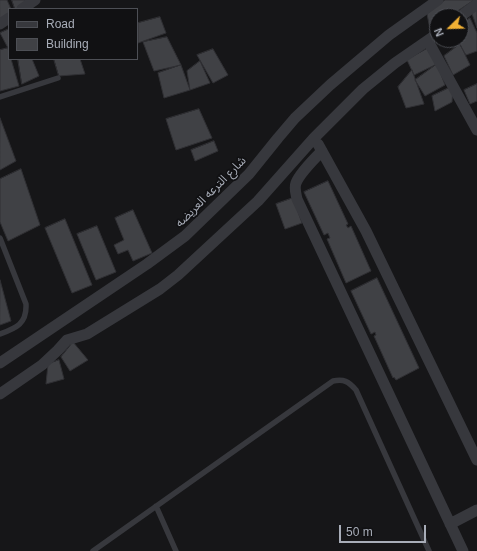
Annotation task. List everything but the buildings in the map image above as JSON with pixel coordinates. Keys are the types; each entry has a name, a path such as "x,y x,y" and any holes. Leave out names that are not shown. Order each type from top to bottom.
{"street":[{"path":"23,8 35,0"},
{"name":"شارع الترعه العريضه","path":"0,363 147,264 185,236 249,174 295,118 330,85 389,35 438,0"},
{"path":"0,394 42,366 67,340 72,337 86,334 160,289 178,275 258,201 314,138 363,89 395,63 429,39"},
{"path":"437,48 477,130"},
{"path":"314,138 366,231 477,460"},
{"path":"322,150 296,183 295,190 297,199 463,551"},
{"path":"53,327 63,343"},
{"path":"450,524 477,510"}],"lane":[{"path":"0,97 58,78"},
{"path":"0,238 26,304 26,310 25,316 18,326 0,334"},
{"path":"93,551 333,381 341,380 350,383 356,390 429,551"},
{"path":"156,506 176,551"}]}
